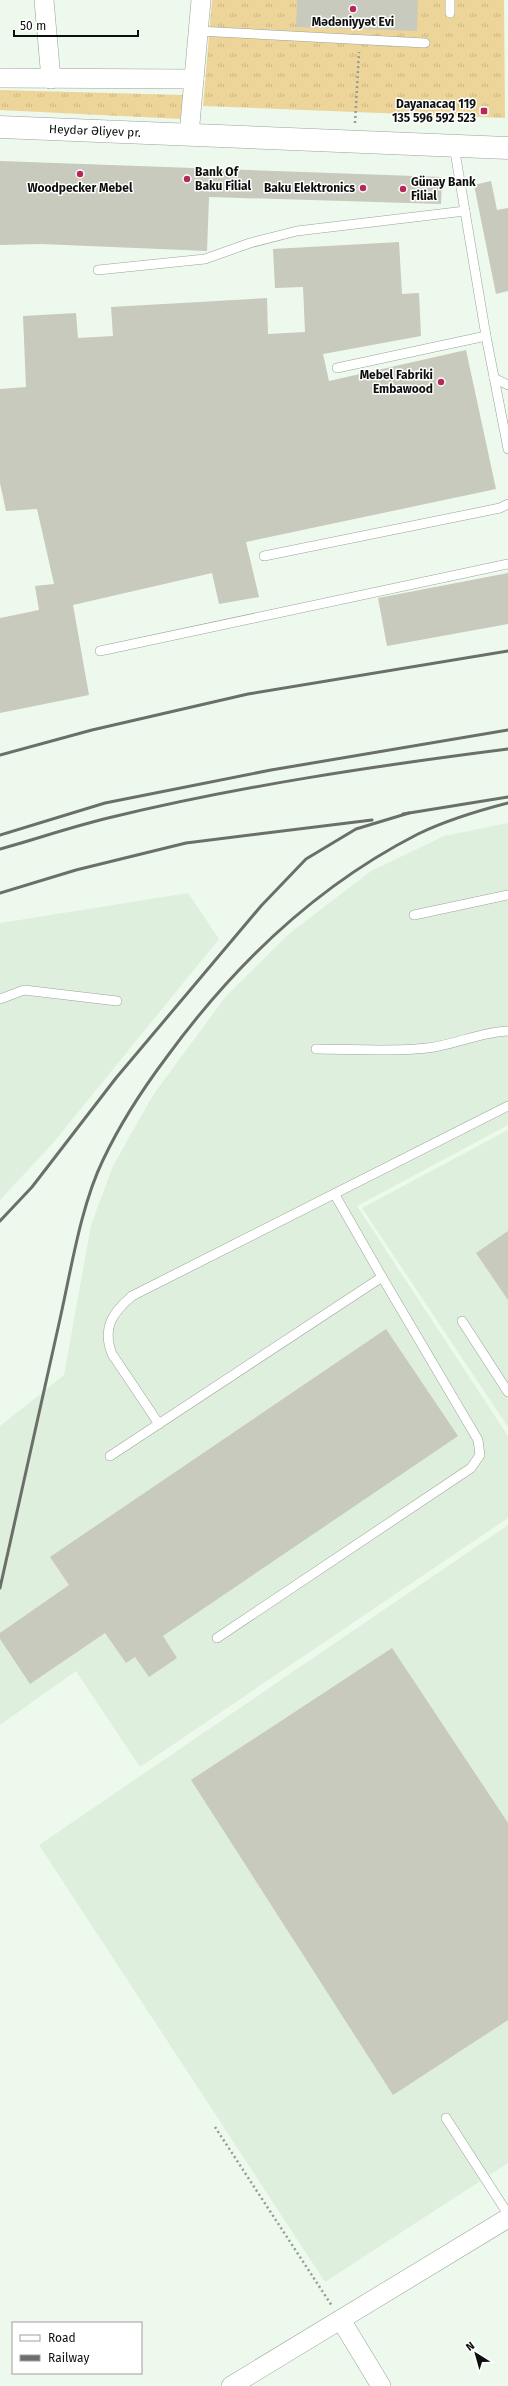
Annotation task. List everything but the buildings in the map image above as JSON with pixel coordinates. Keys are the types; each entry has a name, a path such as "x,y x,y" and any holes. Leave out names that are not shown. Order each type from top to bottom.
{"main road":[{"name":"Heydər Əliyev pr.","path":"0,127 508,148"}],"street":[{"path":"44,0 51,79"},
{"path":"189,135 201,0"},
{"path":"0,78 194,79"},
{"path":"231,2386 508,2218"},
{"path":"341,2320 381,2386"}],"lane":[{"path":"450,0 450,13"},
{"path":"198,31 425,43"},
{"path":"454,146 486,336 508,449"},
{"path":"98,270 205,259 250,243 297,231 465,211"},
{"path":"336,368 486,336"},
{"path":"494,378 508,385"},
{"path":"264,556 500,508 508,504"},
{"path":"100,651 508,564"},
{"path":"414,915 508,895"},
{"path":"0,998 24,990 117,1001"},
{"path":"316,1048 425,1048 452,1044 491,1032 508,1031"},
{"path":"159,1424 112,1354 107,1342 108,1328 118,1308 132,1296 508,1106"},
{"path":"217,1638 471,1468 480,1455 478,1440 335,1194"},
{"path":"110,1456 382,1277"},
{"path":"462,1321 508,1392"},
{"path":"446,2118 508,2214"}],"path":[{"path":"353,142 359,40"},
{"path":"216,2127 341,2320"}],"shaded area":[{"path":"508,823 508,1125 357,1206 508,1436 508,1518 140,1767 76,1671 0,1725 0,1426 64,1375 91,1225 113,1166 153,1095 226,996 290,933 371,871 444,836"},
{"path":"188,893 219,939 53,1143 0,1200 0,923"},
{"path":"508,1130 508,1427 362,1208"},
{"path":"508,1525 508,2163 325,2282 39,1845"}],"green space":[{"path":"212,0 504,0 505,118 203,106"},
{"path":"0,90 183,95 181,119 0,110"}],"railway":[{"path":"0,755 92,730 248,694 508,651"},
{"path":"0,835 105,803 271,770 508,730"},
{"path":"0,849 94,822 207,796 408,762 508,749"},
{"path":"403,814 508,797"},
{"path":"0,1588 83,1217 95,1178 103,1160 124,1120 140,1095 192,1024 219,992 248,960 311,903 345,878 418,834 462,816 508,803"},
{"path":"0,1221 32,1187 116,1078 261,906 306,859 356,829 409,813"},
{"path":"0,893 76,870 186,843 372,820"}],"place":[{"name":"Mədəniyyət Evi","path":"353,9"},
{"name":"Dayanacaq 119 135 596 592 523","path":"484,111"},
{"name":"Woodpecker Mebel","path":"80,174"},
{"name":"Bank Of Baku Filial","path":"187,179"},
{"name":"Baku Elektronics","path":"363,188"},
{"name":"Günay Bank Filial","path":"403,189"},
{"name":"Mebel Fabriki Embawood","path":"441,382"}]}
